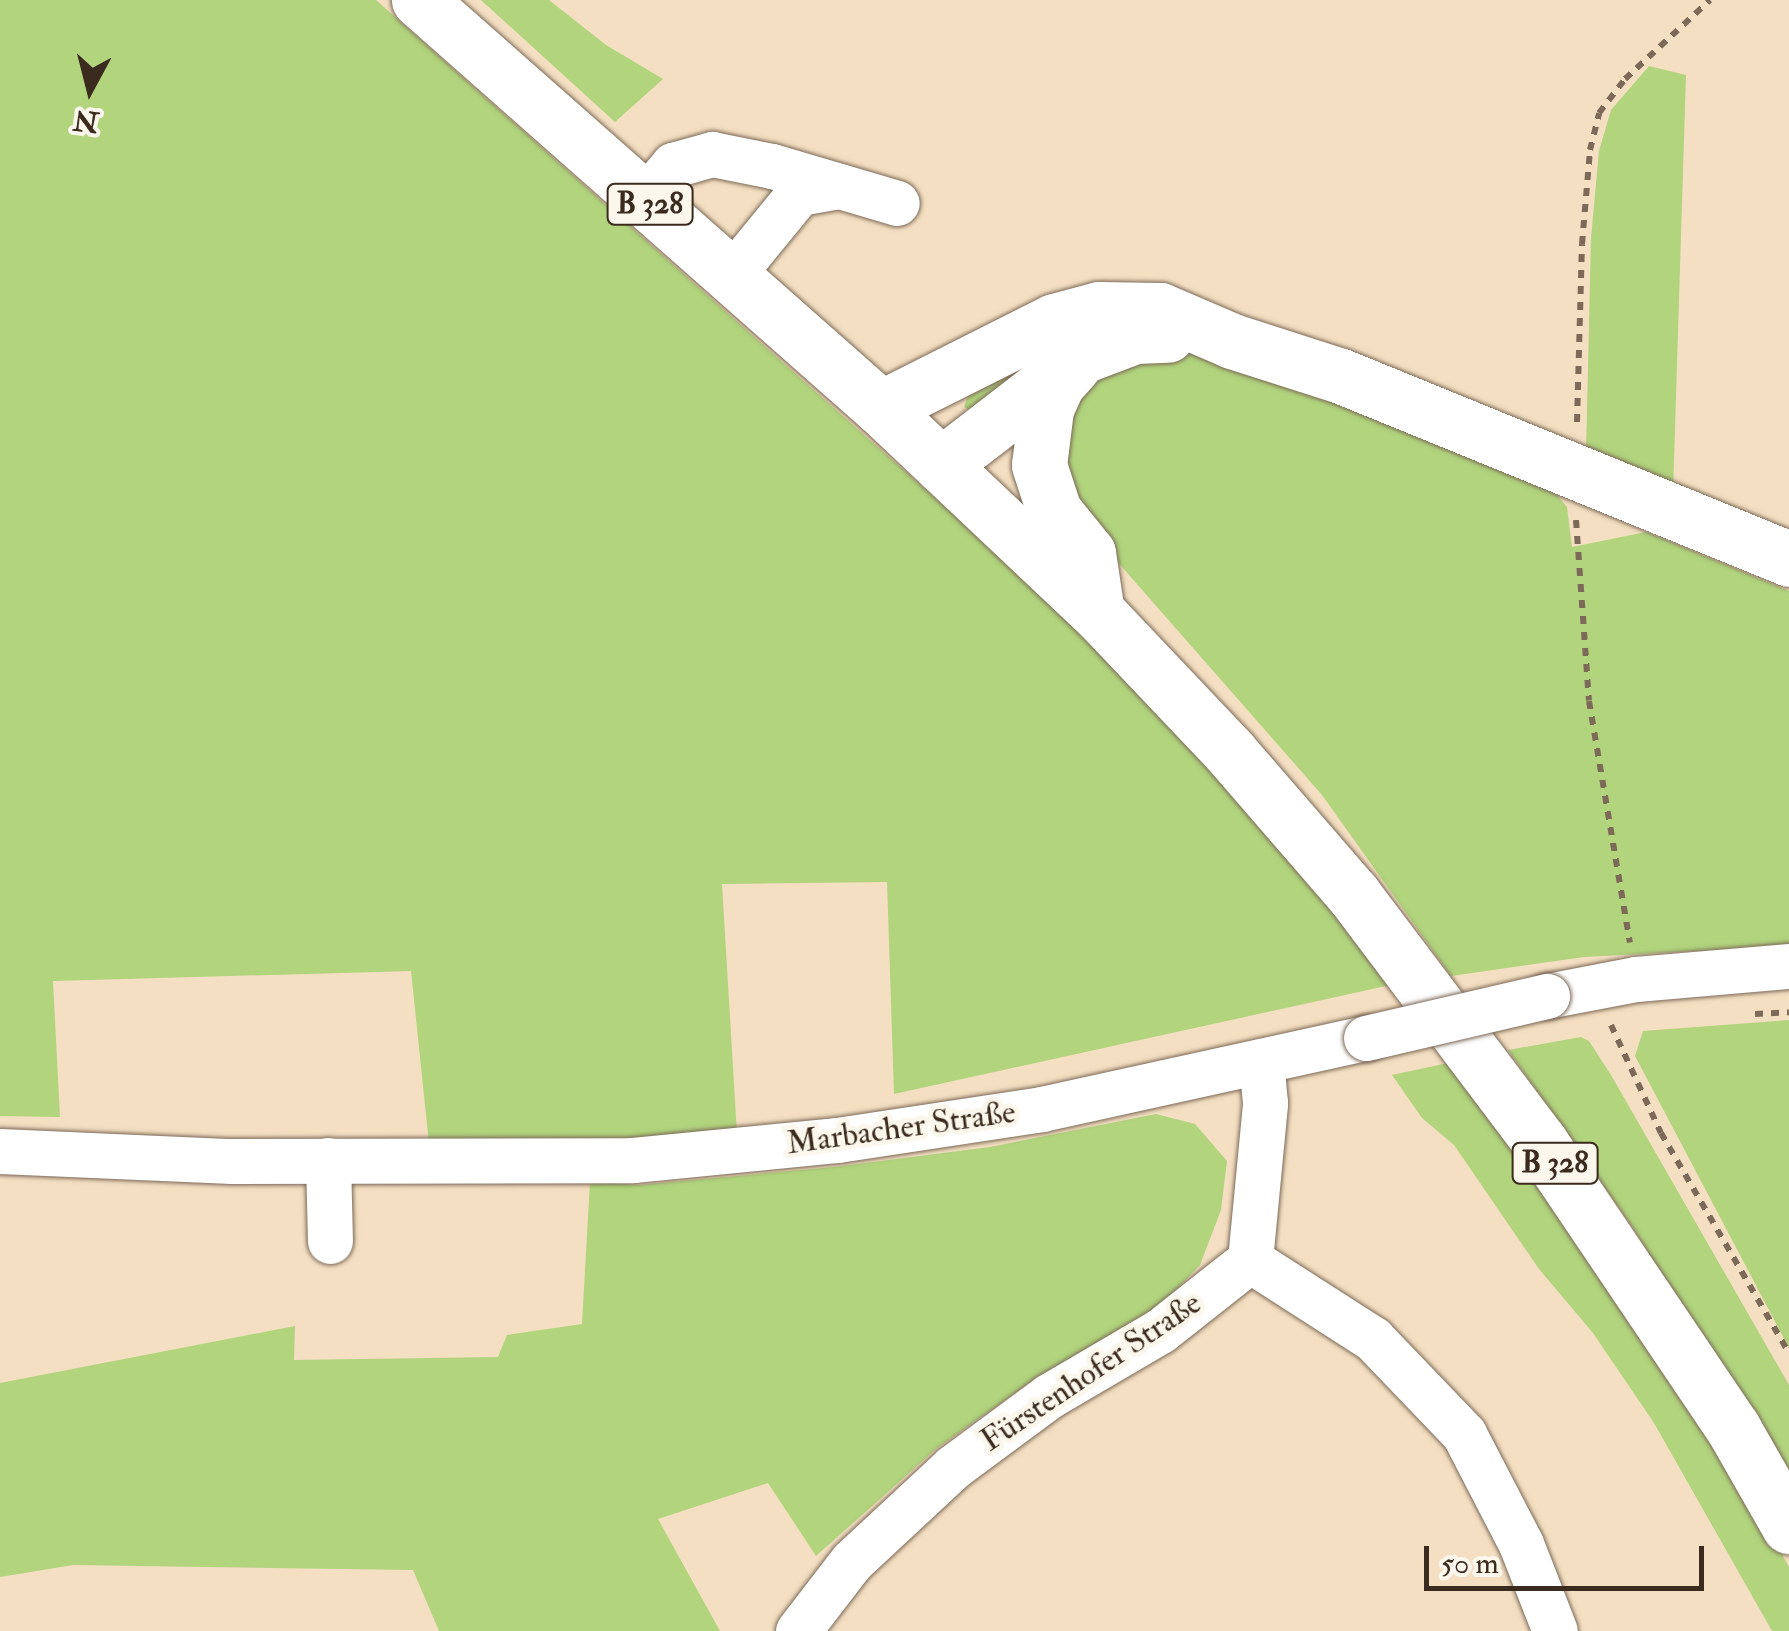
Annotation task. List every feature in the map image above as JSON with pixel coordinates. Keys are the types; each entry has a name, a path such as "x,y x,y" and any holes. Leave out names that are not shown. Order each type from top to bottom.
{"main road":[{"name":"B 328","path":"419,0 881,408 1102,617 1242,766 1353,894 1486,1067 1594,1218 1733,1428 1789,1526"},
{"path":"881,408 1054,322 1099,309 1160,310 1232,341 1341,376 1789,559"},
{"path":"942,465 1082,356 1134,336 1232,341"},
{"path":"1082,356 1057,384 1046,408 1039,465 1054,512 1088,553 1102,617"}],"street":[{"path":"644,198 673,165 712,154 898,203"},
{"path":"731,276 799,193 838,186"},
{"name":"Marbacher Straße","path":"0,1151 232,1161 632,1160 819,1142 1042,1109 1616,982 1789,966"},
{"path":"1261,1061 1265,1103 1250,1260 1373,1338 1464,1434 1521,1544 1555,1631"},
{"path":"328,1160 330,1240"},
{"name":"Fürstenhofer Straße","path":"816,1626 852,1561 952,1467 1049,1396 1160,1331 1250,1260"}],"path":[{"path":"1710,0 1625,79 1599,114 1590,150 1582,244 1575,470 1589,701 1625,1060 1661,1133 1789,1353"}],"green space":[{"path":"0,0 376,0 1018,572 1156,707 1395,984 894,1094 887,882 722,884 737,1134 634,1142 429,1143 411,971 53,981 60,1117 0,1116"},
{"path":"481,0 549,0 606,45 663,79 615,122"},
{"path":"1649,66 1686,75 1673,493 1586,455 1591,238 1599,151 1611,110"},
{"path":"1070,338 971,411 964,407 969,393"},
{"path":"1166,345 1239,357 1550,487 1567,507 1572,547 1646,532 1789,591 1789,946 1584,957 1451,976 1322,795 1065,502 1057,462 1071,389"},
{"path":"1789,1020 1789,1348 1635,1056 1643,1031"},
{"path":"1581,1037 1589,1041 1611,1075 1789,1385 1789,1482 1633,1228 1508,1050"},
{"path":"1462,1060 1749,1494 1789,1567 1789,1631 1772,1631 1654,1423 1593,1333 1539,1269 1454,1145 1422,1118 1392,1075"},
{"path":"1156,1114 1195,1124 1227,1161 1221,1210 1200,1265 1155,1312 1029,1383 937,1448 816,1556 768,1483 658,1519 720,1631 439,1631 413,1570 73,1565 0,1577 0,1383 295,1326 294,1360 498,1357 507,1335 582,1324 590,1181 638,1185 834,1167 990,1147"}]}
